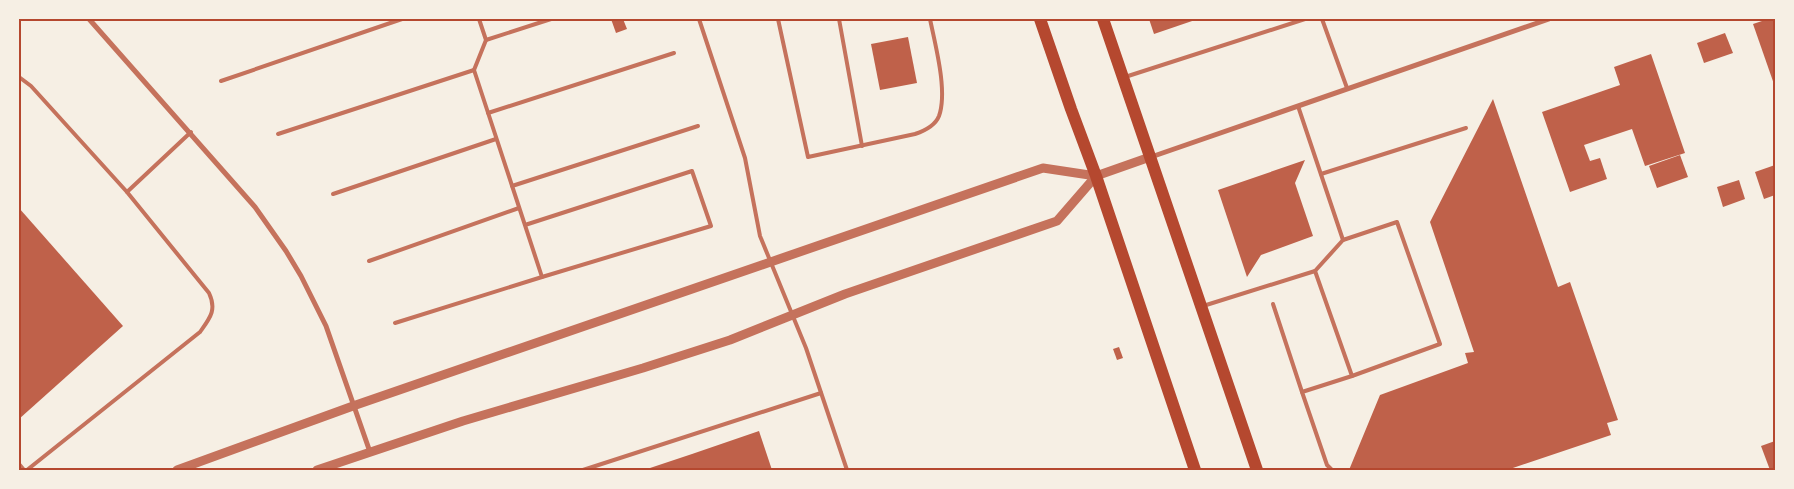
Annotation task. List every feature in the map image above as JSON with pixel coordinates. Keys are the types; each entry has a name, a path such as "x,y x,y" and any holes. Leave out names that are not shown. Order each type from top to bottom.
{"main road":[{"path":"1040,19 1096,176 1195,470"},
{"path":"1103,19 1258,470"}],"street":[{"path":"89,19 191,132 255,207 286,251 326,326 370,452"},
{"path":"177,470 354,406 1043,168 1096,176 1549,19"},
{"path":"317,470 463,421 686,355 794,316 846,294 1056,221 1096,176"}],"lane":[{"path":"221,81 402,19"},
{"path":"479,19 486,40 474,70 542,277"},
{"path":"486,40 550,19"},
{"path":"699,19 745,158 760,236 794,316 847,470"},
{"path":"778,19 808,157 915,134 929,129 939,117 942,96 940,72 930,19"},
{"path":"839,19 862,146"},
{"path":"1123,77 1305,19"},
{"path":"1322,19 1347,88"},
{"path":"488,113 674,53"},
{"path":"278,134 474,70"},
{"path":"19,77 31,86 127,192 209,293 213,301 213,310 200,332 26,470 19,464"},
{"path":"1298,106 1343,240"},
{"path":"512,186 698,126"},
{"path":"1321,174 1466,128"},
{"path":"127,192 191,132"},
{"path":"333,194 496,139"},
{"path":"395,322 711,226 692,171 525,225"},
{"path":"369,261 519,208"},
{"path":"1201,307 1315,271 1343,240 1398,222 1440,344 1302,392"},
{"path":"1315,271 1352,376"},
{"path":"1273,304 1327,465 1332,470"},
{"path":"583,470 821,393"}],"building":[{"path":"611,19 623,19 627,29 616,33"},
{"path":"1149,19 1198,19 1154,34"},
{"path":"1768,19 1775,19 1775,87 1753,24"},
{"path":"1725,33 1733,53 1704,63 1697,43"},
{"path":"908,37 917,83 880,90 871,44"},
{"path":"1651,54 1685,153 1645,166 1632,129 1584,145 1590,161 1600,158 1607,179 1570,192 1542,112 1620,85 1614,67"},
{"path":"1493,99 1558,287 1570,282 1618,420 1607,423 1611,435 1507,470 1349,470 1380,395 1468,363 1465,353 1474,352 1430,222"},
{"path":"1680,155 1688,177 1657,188 1649,166"},
{"path":"1305,160 1295,183 1313,236 1261,255 1247,277 1218,190"},
{"path":"1775,165 1775,195 1764,199 1755,172"},
{"path":"1739,180 1745,199 1723,207 1717,187"},
{"path":"19,208 123,326 19,419"},
{"path":"1119,347 1123,358 1117,360 1113,349"},
{"path":"759,431 772,470 644,470 692,454"},
{"path":"1775,441 1775,470 1770,470 1761,446"}]}
